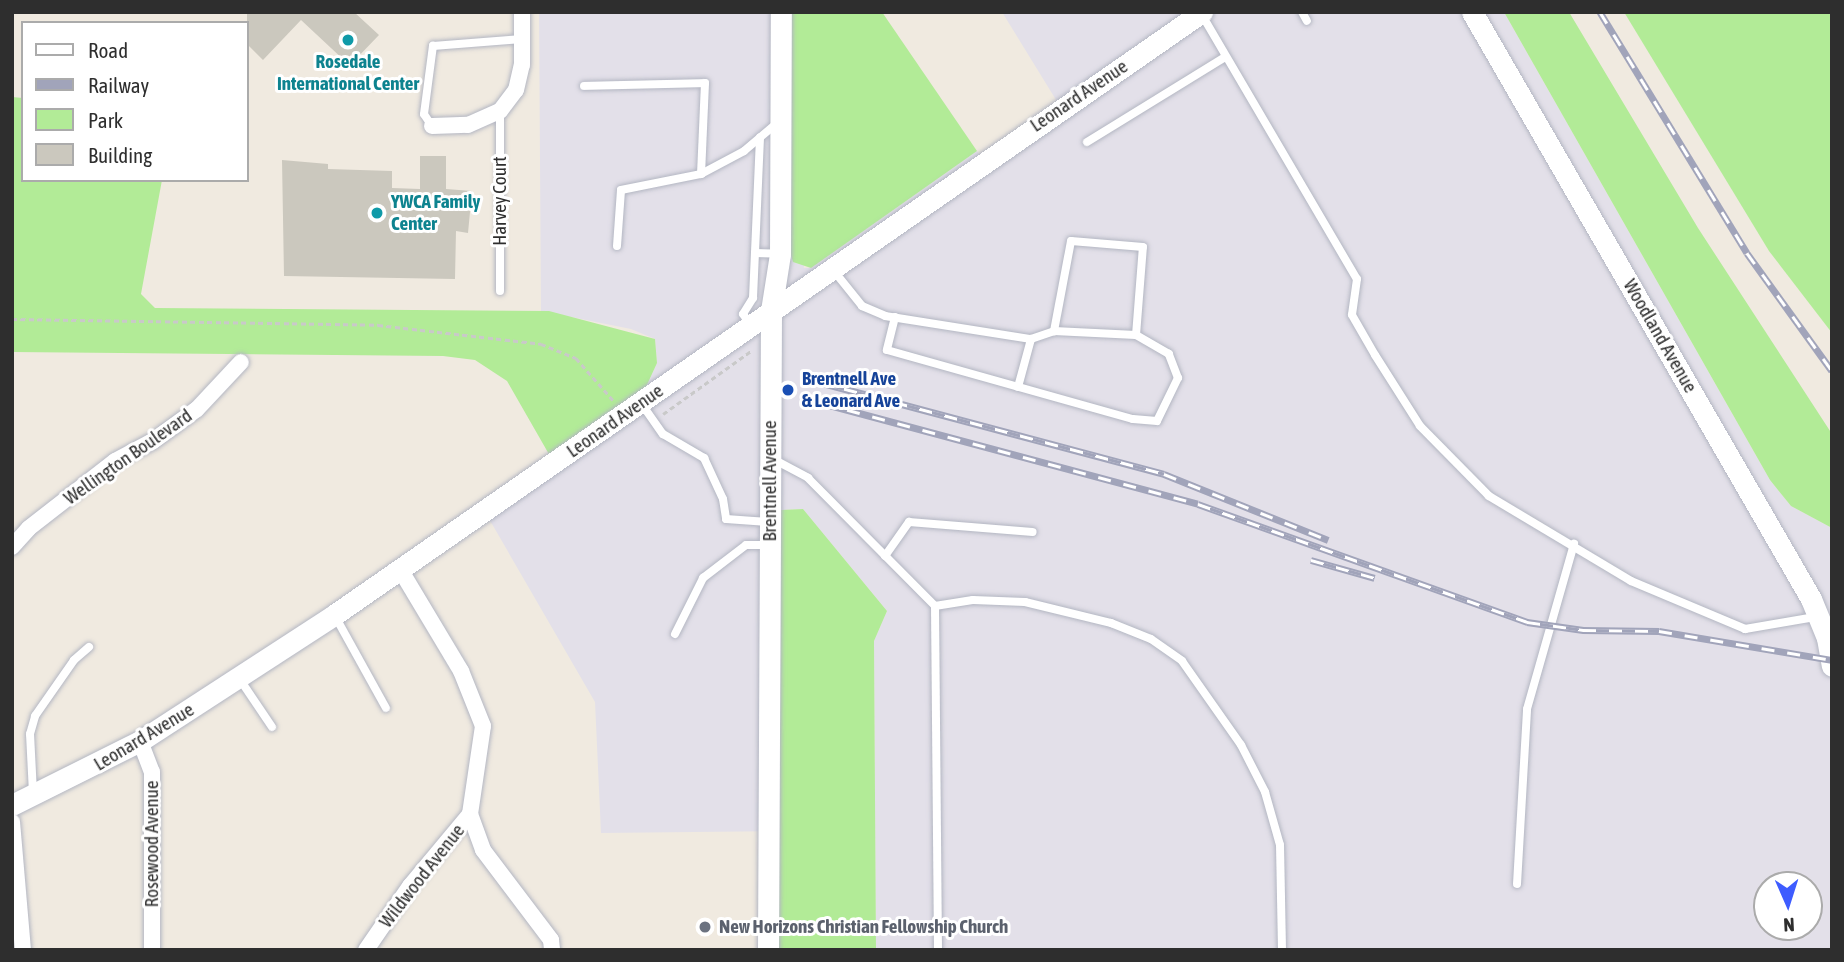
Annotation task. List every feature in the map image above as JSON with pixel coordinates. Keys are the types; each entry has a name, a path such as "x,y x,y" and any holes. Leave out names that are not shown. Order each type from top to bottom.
{"street":[{"name":"Harvey Court","path":"500,111 516,90 522,12"},
{"name":"Brentnell Avenue","path":"768,950 771,311 780,254 781,12"},
{"name":"Woodland Avenue","path":"1472,12 1818,616 1832,666"},
{"name":"Leonard Avenue","path":"12,806 140,741 334,615 1200,13"},
{"path":"432,127 468,125 500,111"},
{"name":"Wellington Boulevard","path":"12,547 29,528 115,461 153,441 197,409 241,362"},
{"name":"Wildwood Avenue","path":"366,950 410,886 471,814 483,726 461,671 400,569"},
{"name":"Rosewood Avenue","path":"140,741 152,772 152,950"},
{"path":"471,814 483,850 551,940 552,950"},
{"path":"12,822 23,950"}],"lane":[{"path":"1302,12 1307,21"},
{"path":"1200,13 1357,279 1352,315 1420,426 1489,496 1574,544 1631,581 1745,629 1818,616"},
{"path":"432,127 424,114 433,47 522,39"},
{"path":"1087,142 1225,57"},
{"path":"584,86 705,83 701,174"},
{"name":"Harvey Court","path":"500,111 500,291"},
{"path":"617,246 621,190 701,174 744,151 782,119"},
{"path":"750,326 743,314 753,298 760,137"},
{"path":"1054,331 1071,241 1143,247 1136,335"},
{"path":"755,253 780,254"},
{"path":"832,268 862,306 895,317 1031,339 1054,331 1136,335 1169,354 1178,378 1157,421 1133,419 887,350 895,317"},
{"path":"1018,387 1031,339"},
{"path":"633,408 654,421 663,434 704,458 723,499 726,519 770,522"},
{"path":"770,457 808,478 935,606 938,950"},
{"path":"885,556 909,522 1032,532"},
{"path":"1517,884 1519,782 1527,709 1574,544"},
{"path":"675,634 703,578 746,545 770,545"},
{"path":"935,606 973,600 1025,602 1111,624 1151,639 1182,661 1241,745 1265,792 1280,845 1282,950"},
{"path":"334,615 386,708"},
{"path":"33,796 29,744 35,716 74,660 89,647"},
{"path":"239,678 272,727"}],"path":[{"path":"12,319 378,325 541,344 576,358 633,408"},
{"path":"654,421 771,336"}],"shaded area":[{"path":"539,12 791,12 804,268 811,268 977,151 984,161 1061,108 1002,12 1504,12 1770,480 1791,506 1832,528 1832,950 876,950 874,641 887,611 803,509 781,510 780,831 601,833 595,702 481,505 646,387 657,363 655,339 631,329 541,311"}],"green space":[{"path":"791,12 882,12 977,151 811,268 793,262 789,248"},
{"path":"1504,12 1569,12 1698,228 1832,434 1832,528 1791,506 1770,480"},
{"path":"1624,12 1832,12 1832,333 1769,251"},
{"path":"12,97 21,98 21,182 162,182 141,294 155,308 549,311 655,339 657,363 646,387 550,456 507,381 475,360 443,356 12,352"},
{"path":"803,509 887,611 874,641 876,950 779,950 781,510"}],"building":[{"name":"Rosedale International Center","path":"247,12 354,12 379,35 355,60 352,56 346,62 301,20 263,60 248,45"},
{"name":"YWCA Family Center","path":"420,156 446,156 446,189 472,191 468,233 456,231 455,279 284,276 282,160 328,164 328,169 392,171 392,188 420,189"}],"railway":[{"path":"1600,12 1747,253 1832,371"},
{"path":"819,382 1164,474 1328,540"},
{"path":"822,403 1198,504 1527,622 1583,630 1659,631 1832,660"},
{"path":"1311,560 1375,578"}],"place":[{"name":"Rosedale International Center","path":"348,40"},
{"name":"YWCA Family Center","path":"377,213"},
{"name":"Brentnell Ave & Leonard Ave","path":"788,390"},
{"name":"New Horizons Christian Fellowship Church","path":"705,927"}]}
